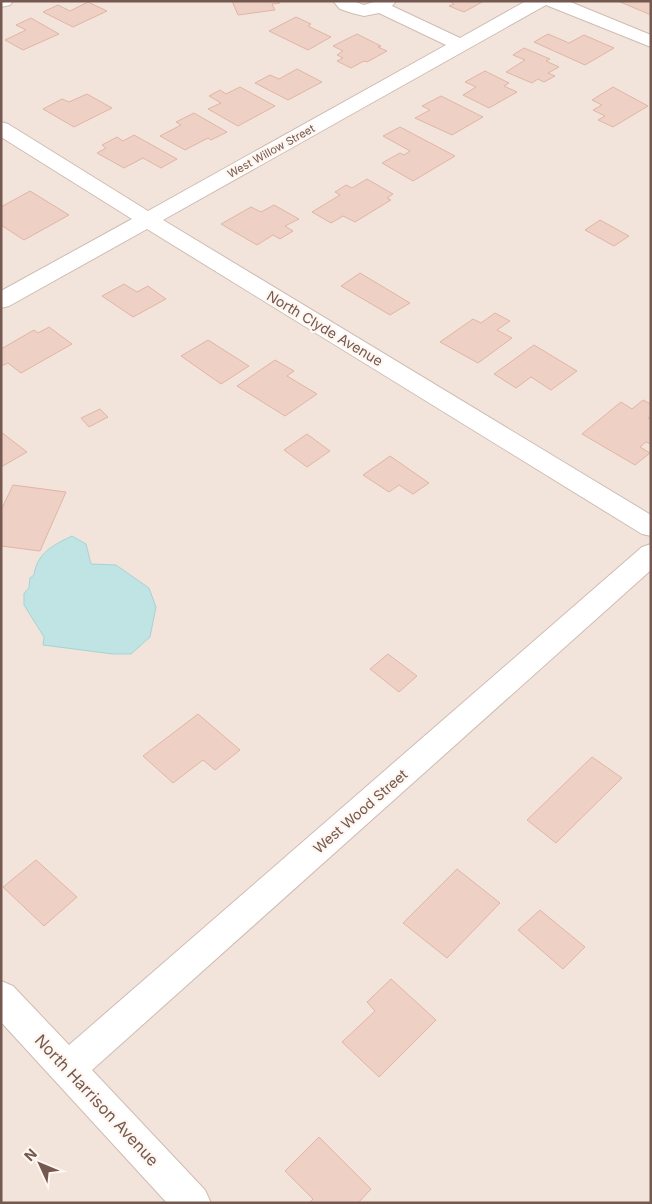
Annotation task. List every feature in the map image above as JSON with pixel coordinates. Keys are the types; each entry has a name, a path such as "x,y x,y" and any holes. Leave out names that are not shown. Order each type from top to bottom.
{"street":[{"path":"342,1 355,9 364,10 384,4 460,46"},
{"name":"West Willow Street","path":"1,301 540,1"},
{"path":"552,1 651,42"},
{"name":"North Clyde Avenue","path":"1,128 148,220 651,527"},
{"name":"West Wood Street","path":"68,1068 651,554"},
{"name":"North Harrison Avenue","path":"1,997 192,1203"}],"shaded area":[{"path":"1,1 651,1 651,1203 1,1203"}],"water":[{"path":"72,536 86,544 91,564 116,565 149,588 156,607 150,637 131,654 113,654 43,645 44,637 24,605 24,593 29,588 30,578 34,575 42,555 52,546"}],"building":[{"path":"232,1 279,1 280,3 272,4 275,10 238,15"},
{"path":"449,1 484,1 464,12 449,6 454,4"},
{"path":"618,1 651,1 651,15"},
{"path":"88,2 107,11 73,27 43,12 58,5 70,11"},
{"path":"296,17 311,24 308,26 331,37 308,50 269,31"},
{"path":"31,18 59,34 23,50 5,40 26,30 16,25"},
{"path":"357,34 387,51 351,68 337,61 343,58 337,55 343,51 333,46"},
{"path":"548,34 569,43 584,35 614,48 585,65 534,42"},
{"path":"524,48 550,59 546,61 559,67 548,73 555,76 544,82 538,79 532,83 506,72 525,60 513,55"},
{"path":"297,69 322,82 288,100 255,83 270,75 279,79"},
{"path":"485,71 509,83 504,86 517,92 489,108 463,95 476,87 465,82"},
{"path":"240,87 275,106 238,126 208,109 221,103 209,96 220,90 226,94"},
{"path":"613,87 648,106 613,127 598,120 605,116 593,110 602,105 592,100"},
{"path":"87,94 112,108 74,127 43,109 62,99 69,102"},
{"path":"441,96 483,117 452,135 415,118 430,110 422,106"},
{"path":"194,113 227,132 211,140 208,138 185,150 160,136 181,125 176,122"},
{"path":"400,127 455,156 413,181 382,163 400,153 404,155 410,151 383,136"},
{"path":"134,135 177,159 161,168 143,158 124,168 97,153 106,148 102,145 117,137 123,141"},
{"path":"367,179 393,194 387,198 391,200 355,222 343,216 331,223 312,212 340,195 335,192 346,185 352,188"},
{"path":"30,191 69,215 24,240 1,225 1,207"},
{"path":"274,205 299,219 285,226 293,231 280,239 273,235 257,245 221,224 251,207 261,212"},
{"path":"600,220 629,236 614,246 585,230"},
{"path":"360,273 410,303 390,315 341,286"},
{"path":"124,284 137,292 148,286 166,299 133,317 102,296"},
{"path":"495,313 510,321 497,330 512,338 478,363 440,342 473,319 481,323"},
{"path":"49,327 72,344 21,373 8,363 1,366 1,349 34,330 38,333"},
{"path":"208,340 249,366 221,384 181,356"},
{"path":"534,345 577,371 551,390 531,377 516,388 494,374"},
{"path":"275,360 294,371 287,376 317,394 285,416 237,386"},
{"path":"643,400 651,404 651,416 648,418 651,420 651,444 646,442 640,447 650,453 635,465 582,434 621,402 632,409"},
{"path":"100,409 108,417 89,427 81,418"},
{"path":"1,432 27,452 1,467"},
{"path":"307,434 330,451 307,467 284,450"},
{"path":"390,456 429,483 413,494 399,485 389,492 363,475"},
{"path":"13,485 66,492 40,551 1,546 1,510"},
{"path":"388,654 417,676 399,692 370,669"},
{"path":"198,714 240,750 215,770 203,760 173,783 143,756"},
{"path":"592,757 622,778 556,843 527,820"},
{"path":"36,860 77,897 44,926 3,887"},
{"path":"457,869 500,903 447,958 403,923"},
{"path":"540,910 585,947 563,969 518,930"},
{"path":"391,979 436,1020 379,1077 342,1042 375,1011 367,1002"},
{"path":"319,1137 371,1189 358,1203 309,1203 313,1199 285,1171"}]}
